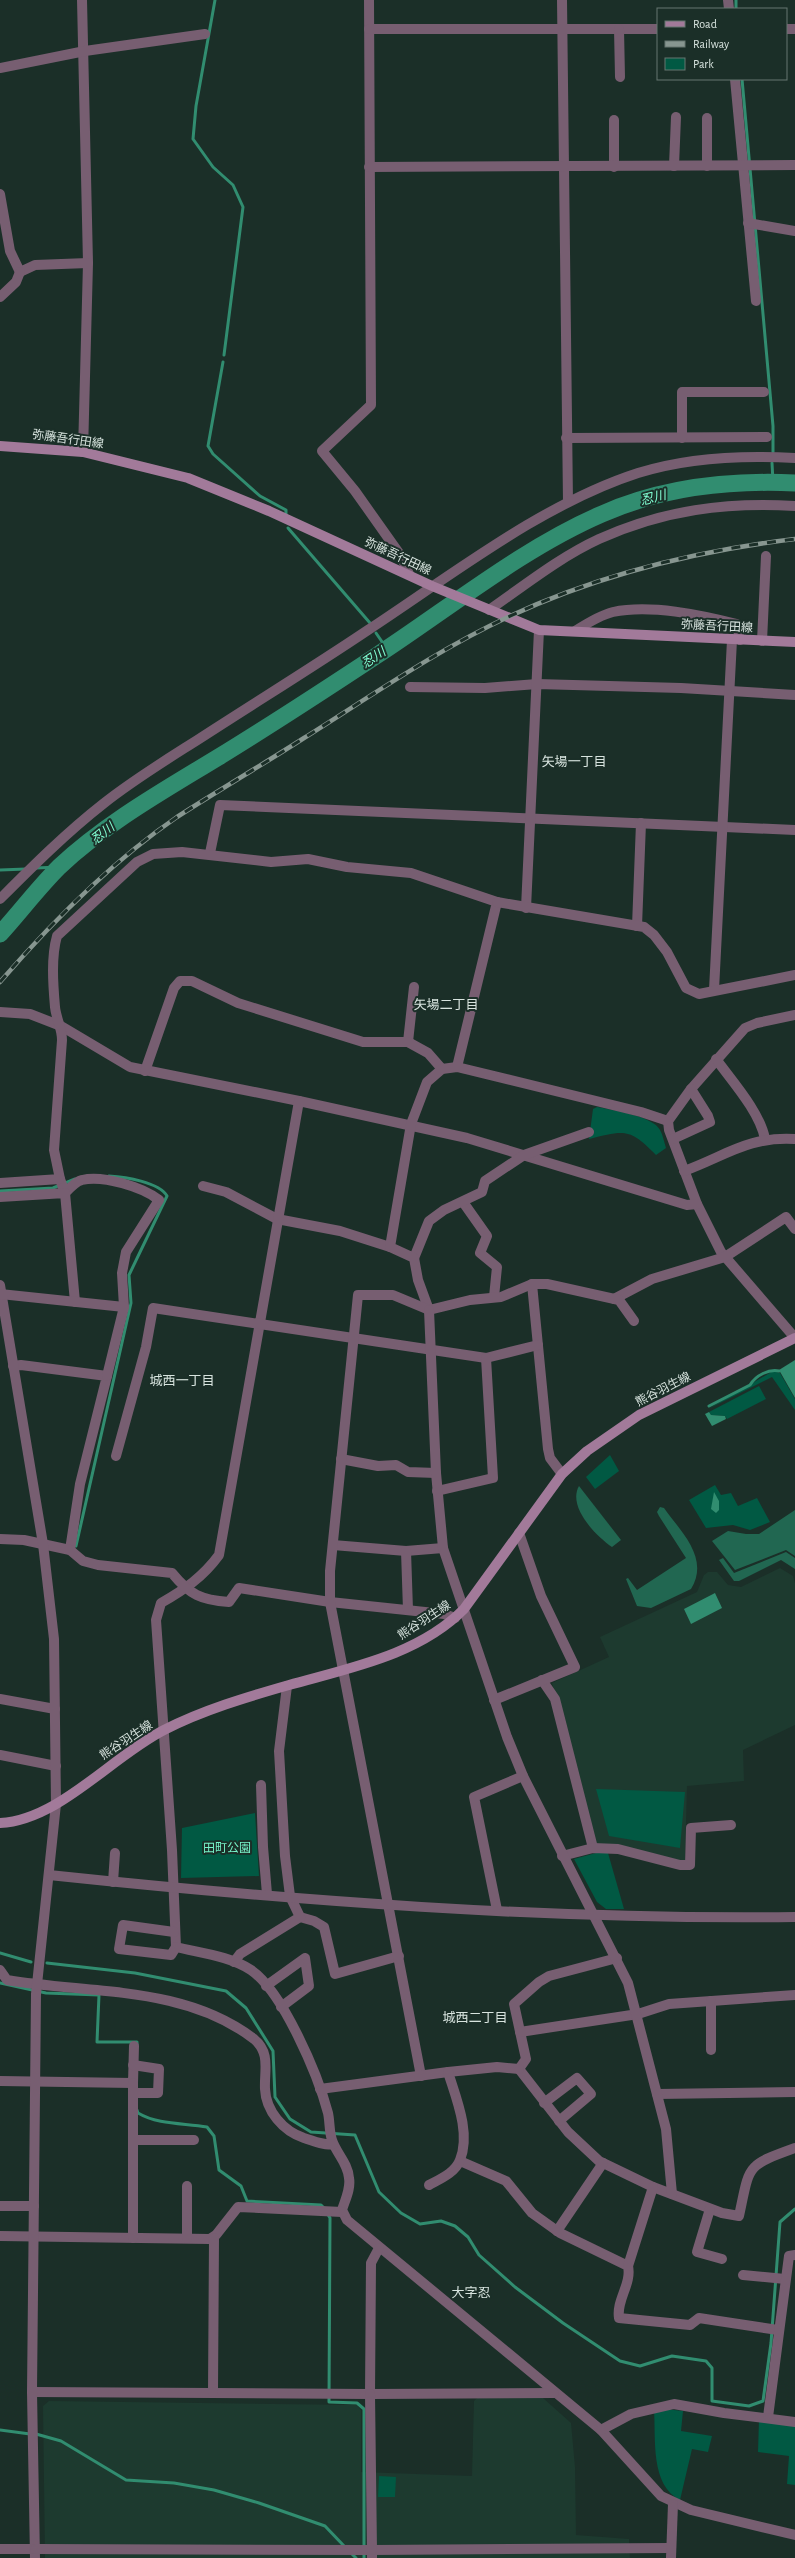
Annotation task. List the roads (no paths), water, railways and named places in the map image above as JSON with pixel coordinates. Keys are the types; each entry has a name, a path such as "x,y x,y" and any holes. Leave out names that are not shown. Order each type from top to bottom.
{"main road":[{"name":"弥藤吾行田線","path":"0,446 83,452 188,478 269,511 435,587 538,630 795,642"},
{"name":"熊谷羽生線","path":"0,1823 40,1814 127,1752 163,1730 199,1715 287,1686 344,1670 406,1648 455,1618 464,1609 562,1474 587,1451 639,1415 795,1338"}],"street":[{"path":"82,0 85,51 88,264 83,452"},
{"path":"369,0 371,405 322,450 401,556 409,574"},
{"path":"562,0 566,438 568,502"},
{"path":"369,29 657,29"},
{"path":"619,29 620,77"},
{"path":"0,68 85,51 205,34"},
{"path":"735,80 756,301"},
{"path":"674,166 676,117"},
{"path":"706,118 707,166"},
{"path":"614,120 614,167"},
{"path":"369,167 795,165"},
{"path":"0,194 3,229 10,251 20,272"},
{"path":"748,223 795,231"},
{"path":"0,297 16,282 20,272 35,265 88,264"},
{"path":"682,438 682,392 764,392"},
{"path":"566,438 768,436"},
{"path":"0,899 47,852 102,804 140,777 568,502 639,473 699,459 743,456 795,458"},
{"path":"487,609 551,567 598,539 652,518 713,506 752,503 795,506"},
{"path":"762,641 766,556"},
{"path":"575,632 586,623 612,612 660,611 707,616 737,624 729,692 721,827 714,990"},
{"path":"526,908 529,818 537,684 538,630"},
{"path":"410,687 485,688 537,684 681,688 795,695"},
{"path":"210,854 220,805 795,830"},
{"path":"637,926 641,823"},
{"path":"75,1302 64,1193 54,1150 61,1026 55,1008 54,948 58,936 137,862 147,856 182,852 271,862 308,860 347,867 398,871 497,902 644,927 654,935 677,968 686,988 699,994 795,975"},
{"path":"457,1067 497,902"},
{"path":"145,1071 174,988 180,981 192,981 238,1003 363,1042 408,1042 428,1053 442,1069"},
{"path":"408,1042 414,987"},
{"path":"0,1012 30,1014 61,1026 130,1067 411,1124 524,1155 687,1205 697,1204"},
{"path":"668,1121 691,1089 745,1028 757,1023 795,1015"},
{"path":"716,1059 743,1097 763,1129 766,1139"},
{"path":"390,1247 411,1124 426,1082 442,1069 457,1067 641,1112 668,1121"},
{"path":"673,1139 710,1122 708,1116 691,1089"},
{"path":"174,1932 123,1925 119,1949 170,1955 176,1947 156,1620 160,1603 185,1590 208,1570 219,1554 261,1325 277,1219 299,1101"},
{"path":"668,1121 673,1139 697,1204 725,1257 795,1338"},
{"path":"589,1132 524,1155 485,1180 482,1192 444,1210 429,1221 414,1258 418,1280 429,1310 436,1473 443,1548 494,1700 523,1776 592,1915 617,1958 628,1983 638,2014 666,2135 672,2194"},
{"path":"684,1170 753,1141 766,1139 795,1139"},
{"path":"0,1182 60,1179"},
{"path":"0,1197 64,1193 81,1180 97,1179 148,1191 159,1200 126,1252 122,1273 124,1307 80,1484 70,1550"},
{"path":"202,1186 226,1192 277,1219 340,1231 390,1247 414,1258"},
{"path":"463,1202 487,1236 480,1253 497,1267 494,1298"},
{"path":"614,1299 652,1279 725,1257 786,1217 795,1229"},
{"path":"532,1284 548,1449 550,1458 562,1474"},
{"path":"421,2076 390,1904 330,1602 333,1545 358,1295 393,1295 429,1310 470,1300 494,1298 532,1284 547,1284 619,1300 634,1321"},
{"path":"35,2554 32,2392 36,1989 56,1804 56,1709 54,1639 43,1544 0,1291 75,1302 124,1307"},
{"path":"116,1456 146,1347 153,1308 486,1358 538,1345"},
{"path":"437,1490 493,1478 486,1358"},
{"path":"13,1366 21,1365 107,1376"},
{"path":"341,1459 378,1466 396,1464 408,1472 436,1473"},
{"path":"494,1700 575,1667 541,1596 519,1533"},
{"path":"0,1539 43,1544 70,1550 83,1560 98,1565 172,1573 185,1590 207,1600 229,1602 239,1588 330,1602 444,1614 455,1618"},
{"path":"333,1545 406,1551 443,1548"},
{"path":"406,1551 408,1610"},
{"path":"542,1680 555,1699 593,1848"},
{"path":"287,1686 280,1751 285,1856 290,1896 300,1917"},
{"path":"0,1699 56,1709"},
{"path":"0,1755 56,1766"},
{"path":"497,1910 474,1797 523,1776"},
{"path":"261,1785 263,1847 267,1894"},
{"path":"562,1856 593,1848 618,1849 680,1865 690,1865 691,1828 731,1825"},
{"path":"113,1882 115,1853"},
{"path":"49,1875 172,1888 390,1904 592,1915 795,1917"},
{"path":"234,1962 240,1954 300,1917 314,1921 324,1927 335,1974 399,1956"},
{"path":"176,1947 234,1962 252,1971 266,1986 281,2007 304,2048 328,2113 333,2144 349,2176 350,2185 342,2212 347,2220 554,2393 601,2430 661,2496 674,2504 704,2514 795,2535"},
{"path":"266,1986 305,1958 309,1986 281,2007"},
{"path":"519,2069 526,2059 514,2004 539,1982 550,1976 617,1958"},
{"path":"0,1970 7,1980 36,1989 153,1998 188,2004 215,2015 255,2039 260,2046 267,2065 266,2098 270,2110 280,2124 300,2136 328,2145 333,2144"},
{"path":"520,2032 638,2014 670,2004 795,1995"},
{"path":"711,2001 711,2050"},
{"path":"132,2238 134,2046"},
{"path":"0,2081 133,2088 158,2093 159,2070 133,2065"},
{"path":"320,2089 448,2072 497,2068 519,2069"},
{"path":"519,2069 568,2132 603,2163 653,2187 710,2209 739,2216 749,2173 760,2161 795,2148"},
{"path":"429,2185 449,2174 460,2161 464,2138 461,2116 448,2072"},
{"path":"544,2103 577,2078 591,2094 559,2121"},
{"path":"657,2094 795,2092"},
{"path":"133,2140 194,2140"},
{"path":"460,2161 506,2181 532,2213 557,2231 579,2244 628,2266"},
{"path":"557,2231 603,2163"},
{"path":"187,2186 187,2238"},
{"path":"653,2187 628,2266 630,2274 618,2312 618,2318 690,2325 699,2318 778,2330"},
{"path":"0,2206 34,2206"},
{"path":"212,2392 214,2238 238,2207 342,2212"},
{"path":"710,2209 697,2252 722,2259"},
{"path":"0,2236 214,2238"},
{"path":"372,2554 370,2394 371,2263 379,2248"},
{"path":"768,2417 785,2279 789,2256 795,2256"},
{"path":"743,2274 785,2279"},
{"path":"32,2392 370,2394 554,2393"},
{"path":"601,2430 630,2414 674,2404 724,2413 768,2417 795,2422"},
{"path":"0,2549 35,2554 671,2553 674,2504"}],"waterway":[{"path":"215,0 196,106 193,139 213,167 233,185 243,207 224,355"},
{"path":"736,0 736,8"},
{"path":"742,80 773,426 773,452"},
{"path":"223,362 208,446 213,454 260,496 286,510 286,514"},
{"path":"772,463 773,482"},
{"name":"忍川","path":"0,934 59,867 115,822 135,808 317,695 403,638 486,580 543,544 602,514 649,497 697,487 721,484 771,482 795,483"},
{"path":"288,528 370,623"},
{"path":"376,633 387,649"},
{"path":"36,868 59,867"},
{"path":"0,870 26,869"},
{"path":"76,1546 131,1303 129,1275 167,1196 157,1187 141,1181 109,1176"},
{"path":"0,1191 53,1188 75,1179"},
{"path":"709,1406 750,1385 756,1378 763,1374 771,1371 779,1371"},
{"path":"0,1953 31,1962"},
{"path":"47,1963 135,1973 226,1991 246,2008 273,2051 275,2097 290,2119 311,2132 355,2135 379,2192 401,2213 420,2224 441,2221 455,2226 468,2237 479,2255 515,2287 563,2323 620,2361 640,2366 672,2356 706,2361 712,2368 712,2401 749,2406 763,2401 771,2343 780,2222 795,2209"},
{"path":"0,1983 46,1993 99,1995 97,2042 137,2042 137,2047"},
{"path":"137,2110 138,2113 154,2120 207,2127 214,2136 219,2170 241,2186 247,2201 321,2205 324,2208"},
{"path":"327,2213 330,2218 329,2402 357,2403 364,2409 364,2558"},
{"path":"0,2430 30,2434"},
{"path":"36,2434 61,2441 126,2480 174,2483 214,2490 259,2503 325,2526 345,2547"},
{"path":"350,2552 356,2558"}],"railway":[{"path":"0,982 40,937 83,894 129,853 177,817 404,674 456,644 508,617 543,602 578,588 648,566 721,550 795,539"}],"district":[{"name":"矢場一丁目","path":"574,761"},
{"name":"矢場二丁目","path":"446,1004"},
{"name":"城西一丁目","path":"182,1380"},
{"name":"城西二丁目","path":"475,2017"},
{"name":"大字忍","path":"471,2292"}],"park label":[{"name":"田町公園","path":"227,1848"}]}
